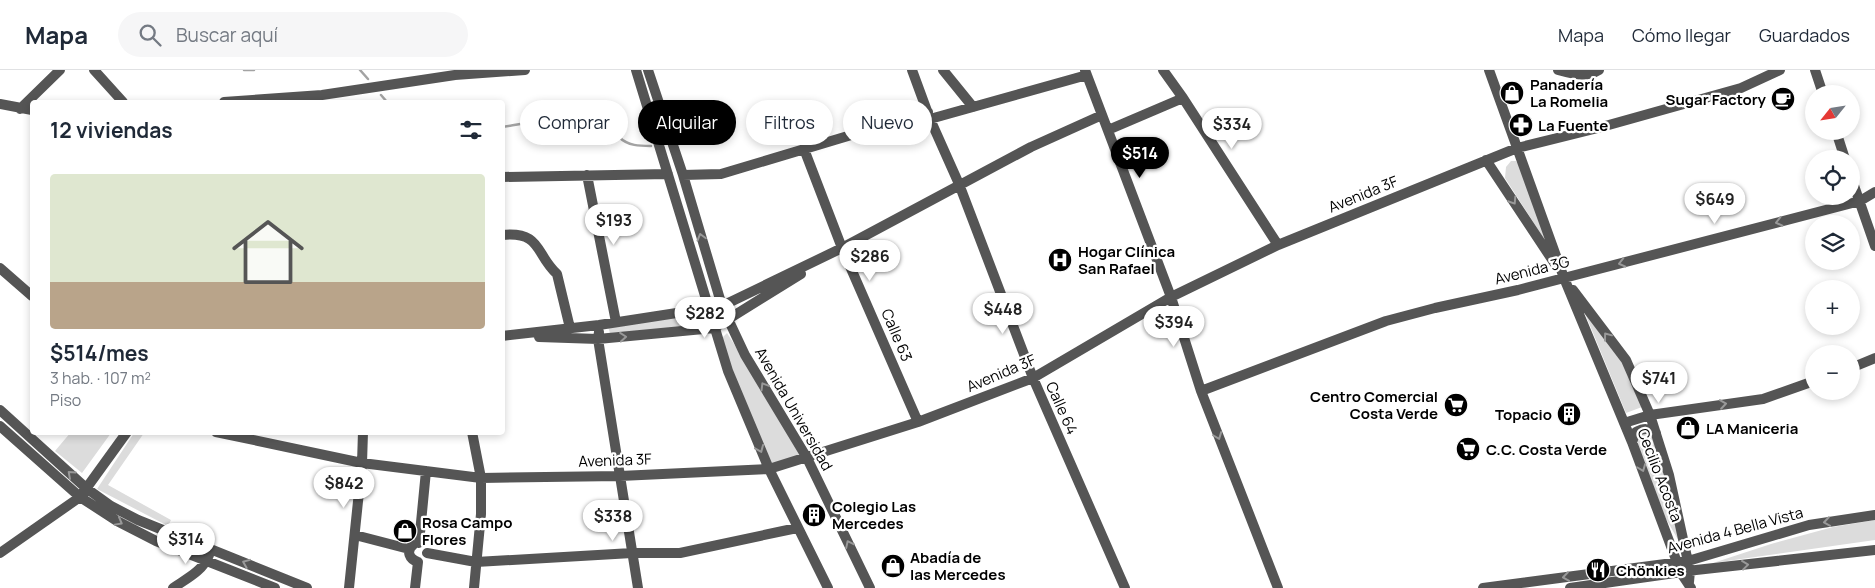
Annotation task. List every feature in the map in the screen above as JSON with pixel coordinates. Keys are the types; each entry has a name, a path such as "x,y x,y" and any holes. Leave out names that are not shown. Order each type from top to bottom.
{"street":[{"path":"20,109 60,70"},
{"path":"94,70 121,100"},
{"path":"252,100 322,95 455,73 525,70"},
{"path":"636,70 728,371 768,469 828,588"},
{"name":"Avenida Universidad","path":"648,70 683,175 722,306 745,355 807,458 870,588"},
{"name":"Calle 64","path":"912,70 923,100"},
{"path":"943,70 973,107"},
{"path":"1164,70 1278,245"},
{"name":"Cecilio Acosta","path":"1490,70 1564,278 1683,561"},
{"path":"1558,70 1590,76 1599,70"},
{"name":"Avenida 3F","path":"230,435 362,463 481,478 620,476 768,469 918,422 1033,378 1171,297 1278,245 1486,160 1517,148 1598,128 1741,88 1780,70"},
{"path":"1815,70 1820,85"},
{"path":"932,115 973,107 1086,72 1171,297 1201,391 1278,588"},
{"path":"1108,130 1183,98"},
{"path":"0,104 30,110"},
{"path":"505,336 599,325 722,306 842,248 1031,147 1102,115"},
{"name":"Calle 64","path":"932,123 959,184 1033,378 1125,588"},
{"path":"683,175 721,174 843,139"},
{"name":"Calle 63","path":"804,149 842,248 918,422"},
{"path":"1486,160 1564,278"},
{"path":"505,177 668,174"},
{"path":"587,176 616,322"},
{"name":"Avenida 3G","path":"1860,201 1875,192"},
{"path":"1860,201 1875,246"},
{"name":"Avenida 3G","path":"1201,391 1386,321 1564,278 1845,205"},
{"path":"505,235 516,234 526,237 540,249 550,268 556,274 570,328"},
{"path":"505,336 598,339 714,328 729,321 842,248"},
{"path":"0,269 30,294"},
{"name":"Cecilio Acosta","path":"1564,278 1626,360 1650,415 1669,475 1686,572"},
{"path":"599,325 598,339 638,588"},
{"path":"1860,364 1875,358"},
{"path":"1624,423 1650,415 1763,398 1805,384"},
{"path":"0,410 86,488 111,506 138,520 307,588"},
{"path":"0,426 80,497 116,522 156,541 207,560 264,586 275,588"},
{"path":"1632,442 1636,432 1643,429 1650,429 1656,433"},
{"path":"0,553 80,497 125,435"},
{"path":"349,588 362,463 363,435"},
{"path":"473,435 481,478 481,514 474,588"},
{"path":"420,543 426,471"},
{"name":"Avenida 4 Bella Vista","path":"1483,588 1683,561 1809,525 1875,515"},
{"path":"427,553 476,562 632,553 680,553 798,528"},
{"path":"354,535 409,550"},
{"path":"418,562 410,558 409,550 411,546 420,543"},
{"path":"420,543 424,545 427,553"},
{"path":"173,588 194,574 207,560 211,550"},
{"name":"Avenida 4 Bella Vista","path":"1570,588 1686,572 1875,550"},
{"path":"415,588 418,562 427,553"},
{"path":"1686,572 1690,585"},
{"path":"264,586 270,573"}],"shaded area":[{"path":"1511,161 1516,161 1520,166 1550,248 1505,178 1506,167"},
{"path":"1584,311 1622,362 1642,407 1626,413"},
{"path":"682,317 682,328 610,333 608,327"},
{"path":"727,333 807,458 769,469 721,339"},
{"path":"1646,432 1654,435 1680,543 1666,519 1636,443 1639,434"},
{"path":"68,435 110,435 82,473 55,451"},
{"path":"133,435 143,435 108,485 171,520 168,526 97,489"},
{"path":"1875,520 1875,540 1713,563 1771,544 1833,527"}],"waterway":[{"path":"244,70 254,70"},
{"path":"360,70 368,79"},
{"path":"381,95 385,100"},
{"path":"505,127 540,121 582,119 605,124 630,144 651,146"}],"place":[{"name":"Panadería La Romelia","path":"1512,93"},
{"name":"Sugar Factory","path":"1783,99"},
{"name":"La Fuente","path":"1521,125"},
{"name":"Hogar Clínica San Rafael","path":"1060,260"},
{"name":"Centro Comercial Costa Verde","path":"1456,405"},
{"name":"Topacio","path":"1569,414"},
{"name":"LA Maniceria","path":"1688,428"},
{"name":"C.C. Costa Verde","path":"1468,449"},
{"name":"Colegio Las Mercedes","path":"814,515"},
{"name":"Rosa Campo Flores","path":"405,531"},
{"name":"Abadía de las Mercedes","path":"893,566"},
{"name":"Chönkies","path":"1598,570"}]}
